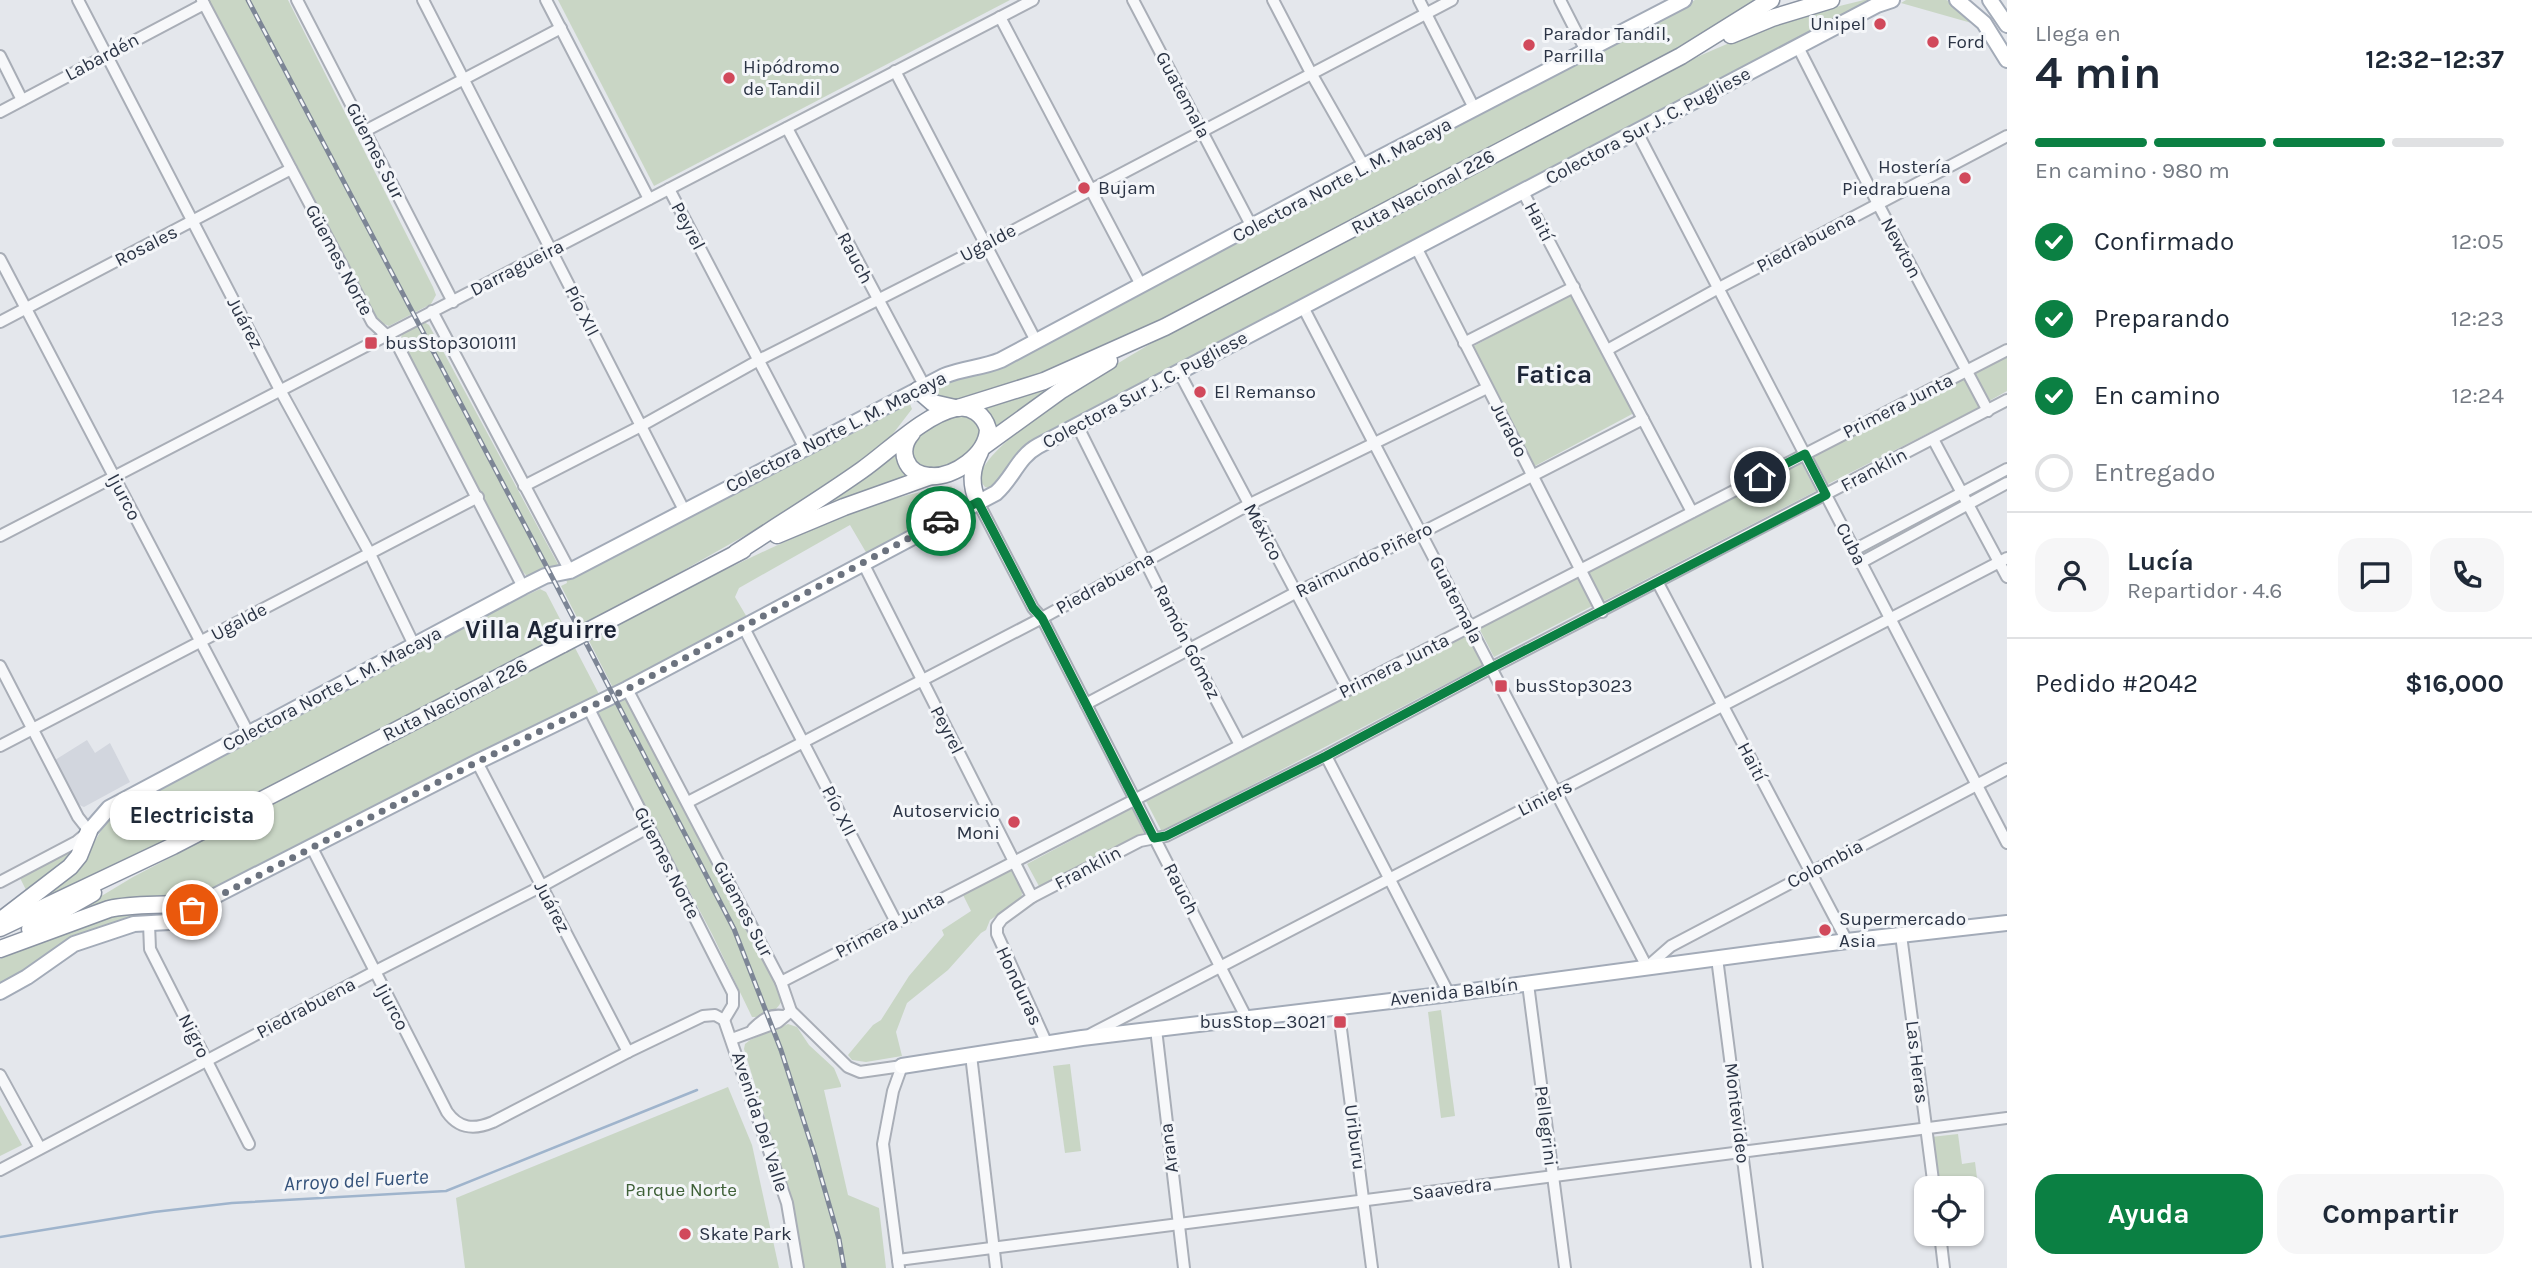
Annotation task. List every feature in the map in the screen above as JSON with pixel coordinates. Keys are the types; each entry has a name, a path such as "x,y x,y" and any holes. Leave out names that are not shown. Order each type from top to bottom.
{"highway":[{"name":"Ruta Nacional 226","path":"1681,57 1771,0"},
{"name":"Ruta Nacional 226","path":"736,553 845,482 933,417 1044,381 1165,327 1681,57 1772,18 1831,0"},
{"name":"Ruta Nacional 226","path":"0,929 173,846 736,553 844,507 960,467 1060,391 1165,327"},
{"path":"921,388 933,403 944,408 975,411 985,421 988,429 974,466 972,482 978,502"},
{"path":"921,388 913,432 906,442 905,460 912,470 948,479 963,486 978,502"},
{"path":"0,921 70,867 79,856 89,831"},
{"name":"Ruta Nacional 226","path":"0,947 173,846"},
{"path":"0,947 109,909 184,904 209,899"}],"main road":[{"name":"Colectora Norte L. M. Macaya","path":"89,831 109,808 523,587 545,576 570,571 953,372 1001,360 1364,166 1684,0"},
{"name":"Colectora Sur J. C. Pugliese","path":"0,992 27,977 74,944 127,925 174,920 209,899 477,762 627,689 978,502 1001,488 1018,462 1031,449 1877,5 1892,0"},
{"path":"1958,0 1984,23 2007,60"},
{"path":"1990,0 2007,24"},
{"path":"2000,0 2007,24"},
{"name":"Avenida Balbín","path":"902,1066 1082,1038 2007,923"}],"street":[{"name":"Juárez","path":"78,0 280,390 369,552 414,645"},
{"name":"Güemes Sur","path":"297,0 453,302"},
{"name":"Pío XII","path":"423,0 684,510"},
{"name":"Peyrel","path":"546,0 649,199"},
{"name":"Darragueira","path":"0,536 1033,0"},
{"name":"Guatemala","path":"1133,0 1252,227"},
{"path":"1273,0 1364,166"},
{"path":"1419,0 1475,110"},
{"name":"Ugalde","path":"524,486 641,426 759,360 986,245 1452,0"},
{"path":"1560,0 1586,51"},
{"name":"Labardén","path":"0,112 203,2"},
{"name":"Güemes Norte","path":"203,2 372,322 398,346 523,587"},
{"path":"1000,17 1141,285"},
{"path":"365,131 561,28"},
{"name":"Newton","path":"1798,47 1988,411"},
{"path":"0,56 22,100"},
{"path":"895,71 1035,341"},
{"name":"Rauch","path":"787,128 921,388"},
{"name":"Cuba","path":"1637,132 2007,843"},
{"name":"Piedrabuena","path":"1607,350 2007,136"},
{"name":"Rosales","path":"0,322 291,169"},
{"name":"Peyrel","path":"669,189 805,449"},
{"name":"Haití","path":"1523,192 1692,512"},
{"name":"Jurado","path":"1416,247 1602,612"},
{"name":"Ijurco","path":"0,259 249,734"},
{"path":"1464,343 1574,287"},
{"name":"Guatemala","path":"1303,307 1647,967"},
{"path":"432,311 570,571"},
{"name":"Primera Junta","path":"781,982 2007,349"},
{"name":"México","path":"1179,373 1348,690"},
{"name":"Piedrabuena","path":"688,802 1042,618 1248,505 1487,388"},
{"name":"Franklin","path":"998,926 1002,919 1032,897 1140,841 1166,836 1326,756 2007,400"},
{"name":"Raimundo Piñero","path":"1086,704 1295,593 1421,533 1643,419"},
{"name":"Ramón Gómez","path":"1077,425 1240,745"},
{"path":"1933,439 1961,494 2003,560 2007,577"},
{"path":"1854,550 2007,469"},
{"path":"1860,563 2007,484"},
{"name":"Ugalde","path":"0,746 478,496"},
{"name":"Rauch","path":"978,502 1033,608 1042,618 1246,1017"},
{"name":"Liniers","path":"1082,1038 2003,560"},
{"name":"Peyrel","path":"863,563 1032,897"},
{"name":"Haití","path":"1658,583 1847,941"},
{"name":"Pío XII","path":"743,626 896,922"},
{"path":"0,666 78,817 89,831"},
{"name":"Güemes Sur","path":"627,689 781,982 787,1014 852,1070 868,1072 902,1066"},
{"name":"Güemes Norte","path":"588,707 733,993 733,1004 724,1020"},
{"path":"1326,756 1449,994"},
{"name":"Juárez","path":"477,762 628,1052"},
{"name":"Colombia","path":"1647,967 1671,947 2007,769"},
{"name":"Piedrabuena","path":"0,1170 542,886 649,827"},
{"name":"Colectora Norte L. M. Macaya","path":"0,882 76,842 89,831"},
{"name":"Ijurco","path":"312,848 447,1112 459,1125 477,1127 493,1122 628,1052"},
{"name":"Nigro","path":"149,924 150,949 249,1144"},
{"name":"Honduras","path":"998,926 999,943 1046,1044"},
{"name":"Las Heras","path":"1901,935 1932,1176"},
{"name":"Montevideo","path":"1717,958 1758,1268"},
{"name":"Pellegrini","path":"1528,984 1565,1268"},
{"name":"Uriburu","path":"1338,1006 1372,1268"},
{"path":"732,1039 753,1030 760,1021 787,1014"},
{"path":"628,1052 704,1016 715,1015 724,1020"},
{"name":"Avenida Del Valle","path":"724,1020 787,1203 798,1268"},
{"name":"Arana","path":"1156,1029 1184,1268"},
{"path":"971,1055 996,1268"},
{"path":"898,1264 883,1144 893,1091 902,1066"},
{"path":"0,1075 40,1148"},
{"name":"Saavedra","path":"898,1264 993,1248 2007,1118"},
{"path":"1941,1246 1944,1268"}],"shaded area":[{"path":"87,740 95,753 110,743 130,782 84,807 77,804 55,760"}],"green space":[{"path":"207,0 288,0 433,287 436,295 431,304 389,326 377,321"},
{"name":"Hipódromo de Tandil","path":"558,0 1010,0 654,186"},
{"path":"1695,0 1759,0 1679,50 1161,321 1038,375 957,399 945,401 936,397 935,389 949,379 998,366"},
{"path":"1864,0 1879,0 1042,439 993,489 985,487 979,479 998,449 1043,412 1106,370 1256,285 1676,67 1768,28"},
{"path":"1906,0 1946,0 1954,3 1973,19 1994,47 1975,24 1901,3"},
{"path":"1571,294 1634,413 1535,466 1472,347"},
{"path":"424,322 429,325 560,568 529,578 522,571 401,340 403,332"},
{"path":"2007,354 2007,391 1989,401 1974,372"},
{"path":"1107,358 993,437 976,405"},
{"path":"1964,377 1980,407 1826,485 1811,455"},
{"path":"906,403 910,404 912,409 892,435 859,463 760,527 585,626 591,637 769,549 881,503 951,486 959,494 959,504 956,507 867,554 850,525 739,588 735,597 748,619 613,688 561,586 567,583 566,578"},
{"path":"967,414 981,425 981,441 957,462 939,470 916,467 909,445 912,440 947,417"},
{"path":"898,447 915,479 795,519"},
{"path":"1801,462 1816,491 1602,602 1587,573"},
{"path":"1954,500 1957,507 1865,556 1862,549"},
{"path":"1579,576 1594,605 1494,657 1479,628"},
{"path":"540,589 546,592 600,696 217,891 55,924 133,877 528,671 31,905 86,856 111,814 503,606"},
{"path":"1468,633 1484,664 1162,832 1146,801"},
{"path":"625,694 777,984 782,1000 774,1011 766,1015 752,1017 712,934 597,716 596,710"},
{"path":"1134,807 1147,831 1040,888 1027,864"},
{"path":"75,849 78,851 28,894 20,878"},
{"path":"1011,870 1020,883 1021,899 990,920 986,930 948,970 907,1003 896,1032 902,1056 866,1062 852,1060 848,1055 873,1025 881,1020 909,976 944,935 942,930 971,911 963,895"},
{"path":"175,910 174,915 144,917 30,970 0,987 0,959 112,914"},
{"path":"1441,1010 1455,1116 1441,1118 1428,1012"},
{"path":"788,1024 797,1027 809,1045 834,1068 841,1085 824,1090 848,1195 879,1208 886,1268 803,1268 793,1209 744,1049 750,1040"},
{"path":"1070,1064 1081,1151 1065,1153 1053,1066"},
{"name":"Parque Norte","path":"728,1087 752,1145 779,1268 465,1268 456,1198"},
{"path":"0,1105 22,1145 0,1156"},
{"path":"1958,1134 1962,1164 1975,1162 1977,1176 1936,1176 1931,1137"}],"waterway":[{"name":"Arroyo del Fuerte","path":"0,1237 154,1212 232,1203 446,1191 697,1090"}],"railway":[{"path":"248,0 734,929 781,1050 839,1239 844,1268"}],"way so far":[{"path":"192,910 477,762 627,689 941,521"}],"place":[{"name":"Unipel","path":"1880,24"},
{"name":"Ford","path":"1933,42"},
{"name":"Parador Tandil, Parrilla","path":"1529,45"},
{"name":"Hipódromo de Tandil","path":"729,78"},
{"name":"Hostería Piedrabuena","path":"1965,178"},
{"name":"Bujam","path":"1084,188"},
{"name":"busStop3010111","path":"371,343"},
{"name":"El Remanso","path":"1200,392"},
{"name":"busStop3023","path":"1501,686"},
{"name":"Autoservicio Moni","path":"1014,822"},
{"name":"Electricista","path":"192,910"},
{"name":"Supermercado Asia","path":"1825,930"},
{"name":"busStop_3021","path":"1340,1022"},
{"name":"Skate Park","path":"685,1234"}],"district":[{"name":"Fatica","path":"1554,374"},
{"name":"Villa Aguirre","path":"541,629"}],"route":[{"path":"941,521 978,502 1033,608 1042,618 1154,838 1166,836 1326,756 1826,495 1805,454 1760,477"}]}
